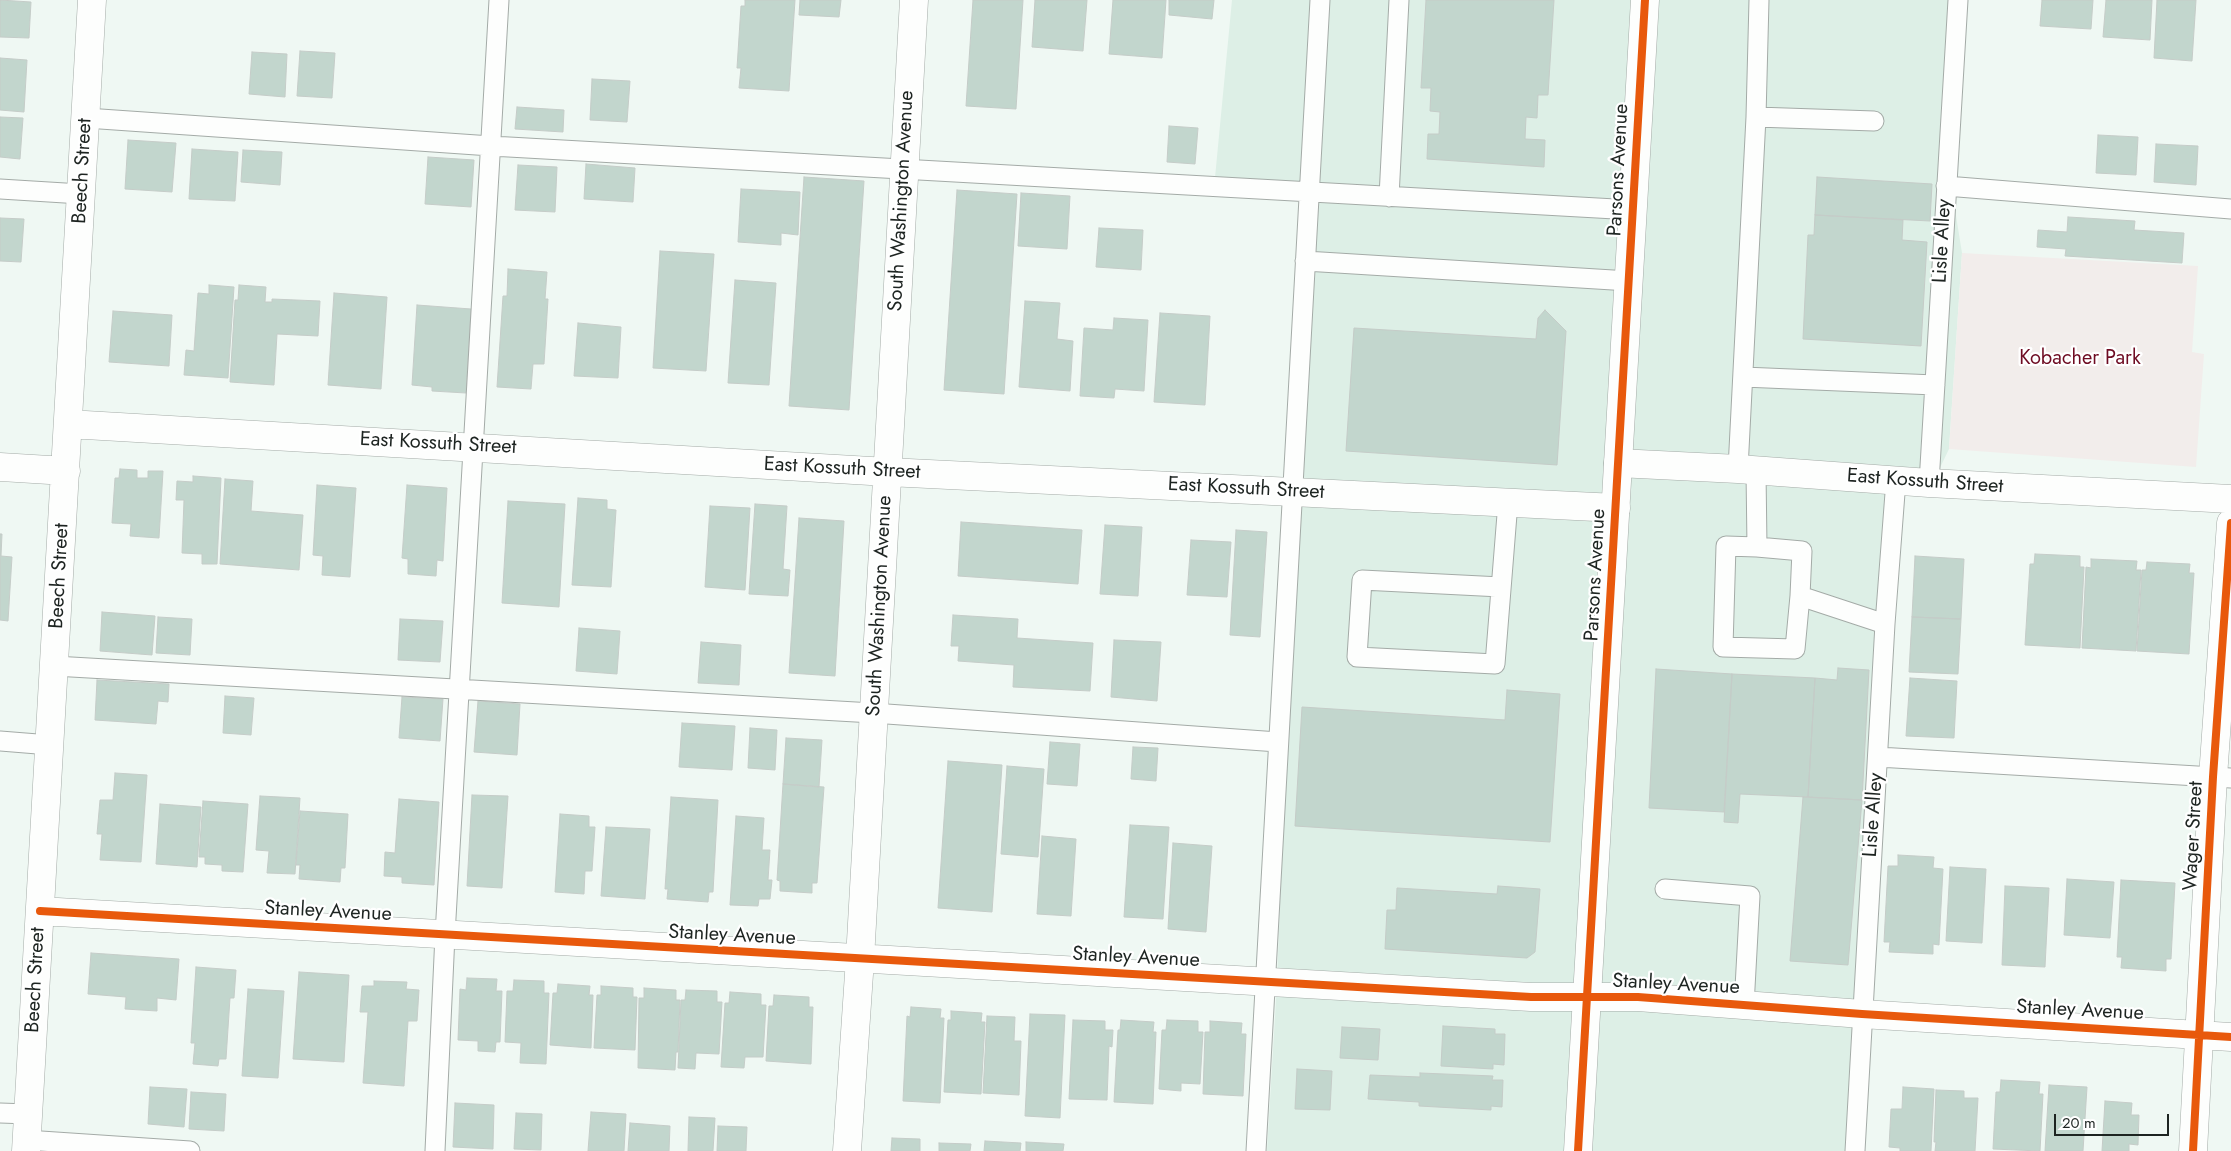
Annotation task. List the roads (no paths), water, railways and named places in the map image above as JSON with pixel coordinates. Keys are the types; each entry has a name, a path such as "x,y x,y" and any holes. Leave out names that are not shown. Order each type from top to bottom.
{"street":[{"name":"Beech Street","path":"26,1135 92,0"},
{"name":"South Washington Avenue","path":"847,1151 860,960 888,472 903,168 914,0"},
{"name":"Parsons Avenue","path":"1578,1151 1645,0"},
{"name":"East Kossuth Street","path":"68,424 473,446 888,472 1616,508"},
{"name":"East Kossuth Street","path":"1618,463 1929,483 2231,498"},
{"path":"0,467 66,471"},
{"name":"Wager Street","path":"2193,1151 2199,1034 2222,778 2231,524"},
{"name":"Stanley Avenue","path":"40,911 860,960 1531,997 1638,997 1862,1014 2231,1037"}],"lane":[{"path":"435,1151 445,935 499,0"},
{"path":"1256,1151 1320,0"},
{"path":"1390,197 1399,0"},
{"path":"1757,547 1747,470 1743,377 1756,117 1759,0"},
{"name":"Lisle Alley","path":"1929,483 1958,0"},
{"path":"1756,117 1874,121"},
{"path":"86,118 491,146 1633,210"},
{"path":"1946,186 2231,209"},
{"path":"0,189 81,194"},
{"path":"1305,261 1629,281"},
{"path":"1743,377 1935,385"},
{"name":"Lisle Alley","path":"1855,1151 1885,624 1896,480"},
{"path":"1501,588 1362,580 1356,657 1495,664 1508,502"},
{"path":"1726,546 1802,551 1800,596 1795,650 1722,647 1726,546"},
{"path":"1800,596 1885,624"},
{"path":"54,666 873,713 1278,742"},
{"path":"0,742 50,745"},
{"path":"1878,757 2222,778"},
{"path":"1666,889 1750,896 1744,1006"},
{"path":"0,1113 26,1135 190,1151"}],"park label":[{"name":"Kobacher Park","path":"2080,359"}]}
